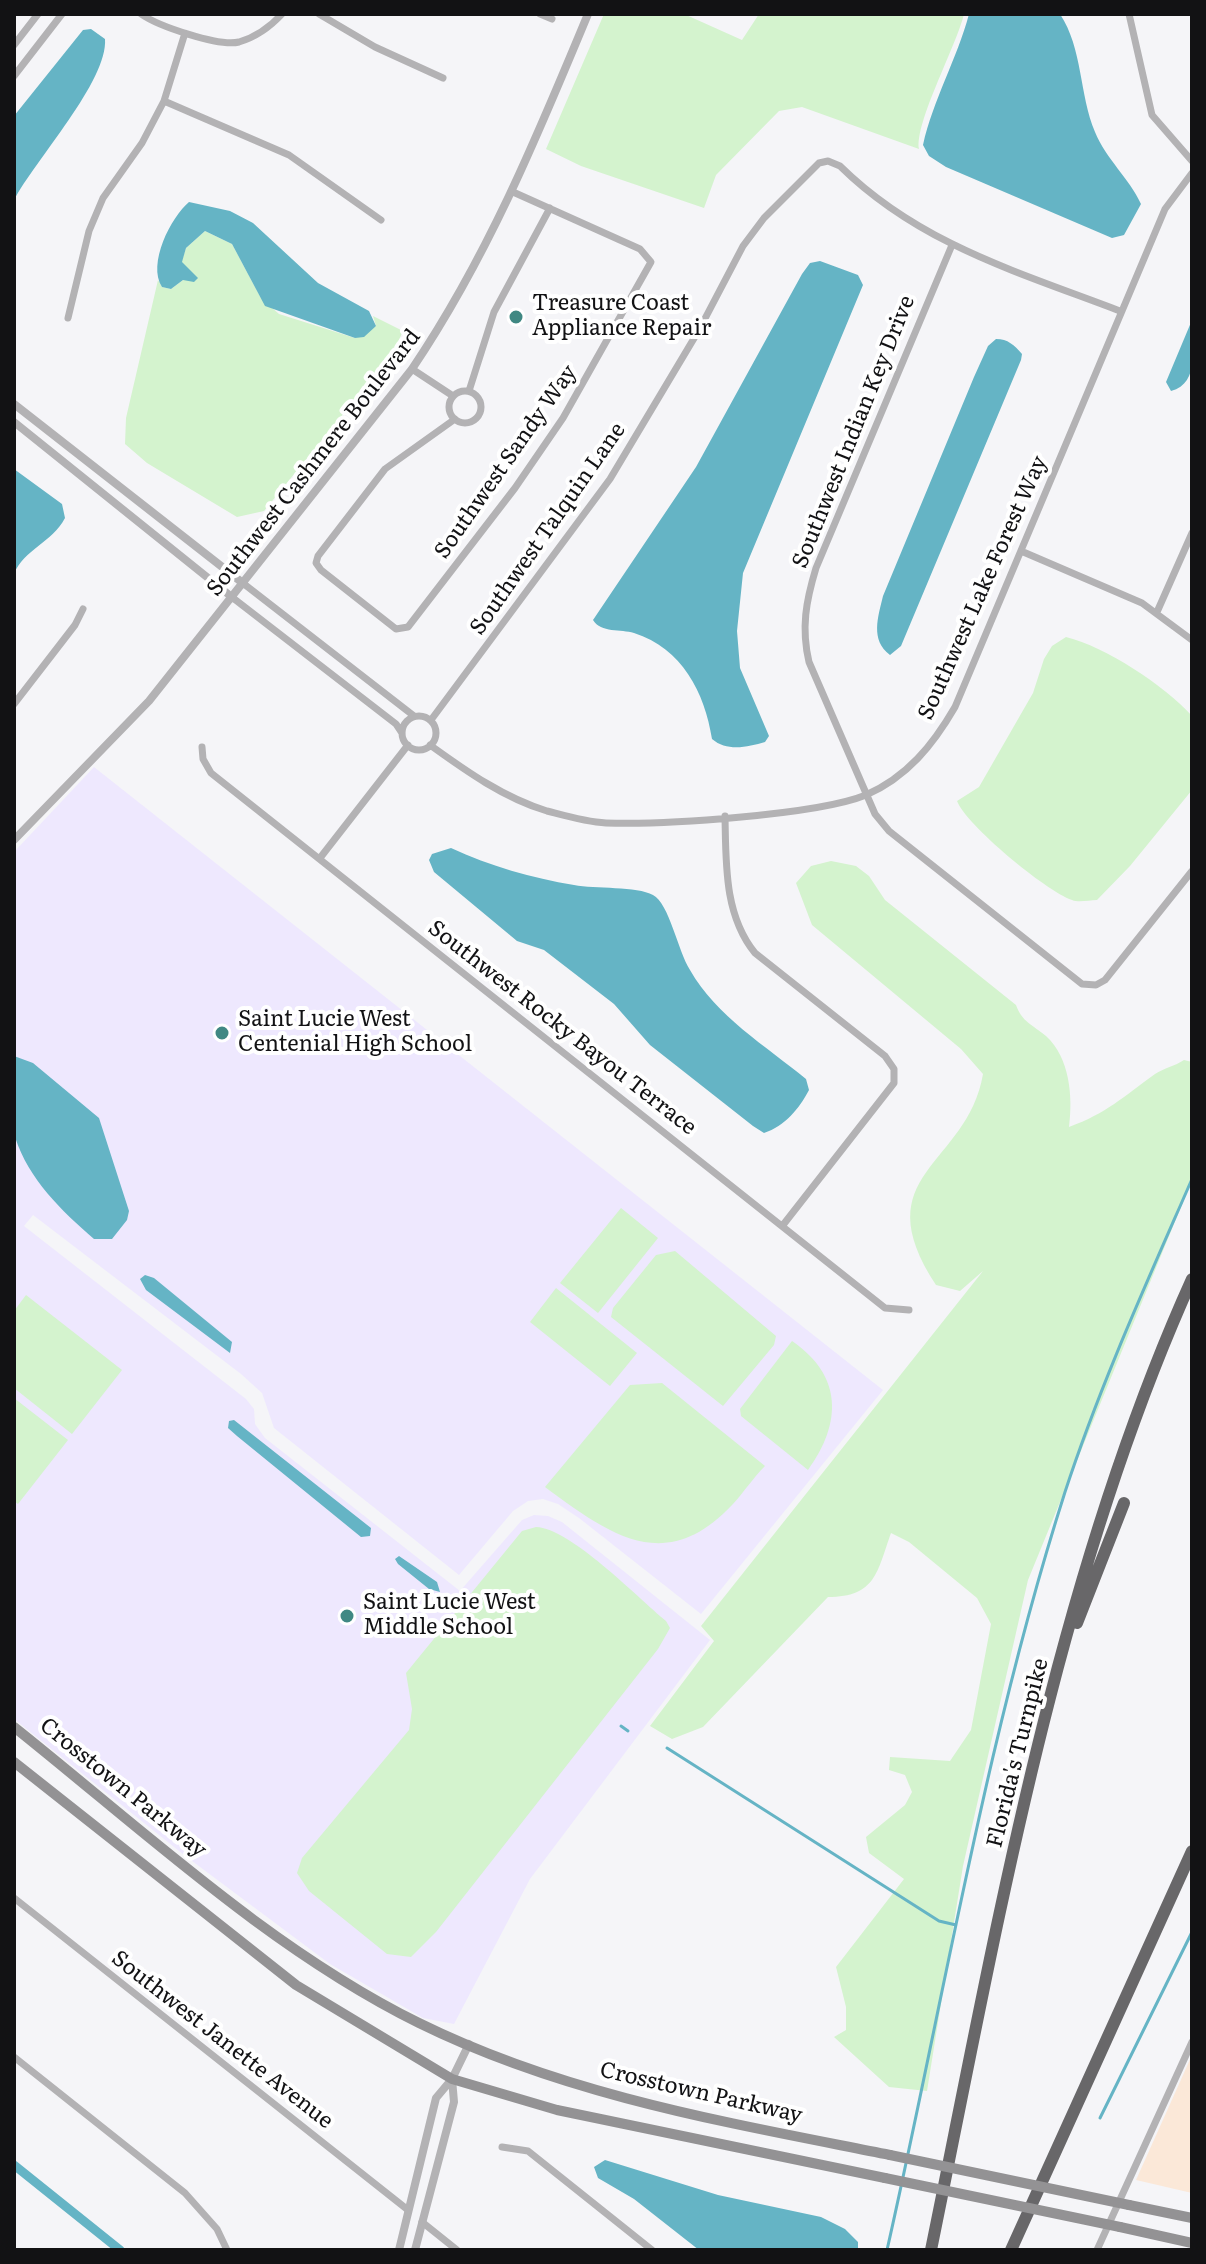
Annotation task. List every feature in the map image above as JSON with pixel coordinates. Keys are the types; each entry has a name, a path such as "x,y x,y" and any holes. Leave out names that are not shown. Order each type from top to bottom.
{"highway":[{"name":"Florida's Turnpike","path":"931,2250 1015,1851 1062,1656 1112,1489 1192,1279"},
{"path":"1062,1656 1124,1503"},
{"path":"1011,2250 1192,1851"}],"main road":[{"name":"Crosstown Parkway","path":"14,1727 296,1950 408,2017 539,2074 654,2107 1192,2218"},
{"name":"Crosstown Parkway","path":"14,1762 296,1985 452,2079 557,2110 1192,2243"}],"street":[{"path":"14,45 38,14"},
{"path":"14,76 62,14"},
{"path":"141,14 185,33 236,43 266,29 282,14"},
{"path":"319,14 375,47 443,78"},
{"path":"540,14 552,19"},
{"name":"Southwest Cashmere Boulevard","path":"14,840 149,701 412,369 449,315 513,192 588,14"},
{"path":"1129,14 1152,115 1192,161"},
{"path":"68,318 89,231 103,198 142,143 164,101 185,33"},
{"path":"164,101 289,155 381,220"},
{"name":"Southwest Talquin Lane","path":"431,720 610,479 699,330 743,246 819,163 828,161 840,166 898,216 952,245 1120,311"},
{"name":"Southwest Lake Forest Way","path":"430,745 508,795 576,818 606,823 725,816 842,802 867,794 908,769 939,734 965,684 1165,209 1192,173"},
{"name":"Southwest Sandy Way","path":"455,419 385,469 318,556 316,563 396,629 408,627 515,488 563,418 651,262 640,249 513,192"},
{"path":"469,391 494,312 550,208"},
{"name":"Southwest Indian Key Drive","path":"952,245 816,568 806,601 803,636 809,662 875,814 904,845 1082,984 1096,985 1105,980 1192,871"},
{"path":"412,369 453,396"},
{"path":"453,396 469,391"},
{"path":"453,396 449,407 455,419 469,422 479,414 479,399 469,391"},
{"path":"14,404 345,665 414,716 431,720 436,735 430,745 416,750 408,745 402,733 338,679 14,422"},
{"path":"1157,612 1192,533"},
{"path":"1021,551 1117,590 1157,612 1192,640"},
{"path":"14,704 75,625 83,609"},
{"path":"338,679 344,674 345,665"},
{"path":"402,733 404,723 414,716"},
{"path":"320,858 408,745"},
{"name":"Southwest Rocky Bayou Terrace","path":"202,747 203,759 211,773 885,1308 909,1310"},
{"path":"725,816 727,876 742,937 755,953 885,1056 894,1069 894,1083 783,1225"},
{"name":"Southwest Janette Avenue","path":"14,1898 408,2210"},
{"path":"1097,2250 1192,2042"},
{"path":"399,2250 436,2098 452,2079 469,2044"},
{"path":"14,2057 185,2193 217,2229 227,2250"},
{"path":"415,2250 454,2102 452,2079"},
{"path":"502,2147 528,2151 652,2250"},
{"path":"422,2222 457,2250"}],"shaded area":[{"path":"94,767 883,1390 701,1614 579,1518 558,1504 543,1499 528,1501 513,1511 459,1575 274,1428 262,1393 241,1374 33,1215 24,1226 246,1399 254,1409 255,1424 265,1438 460,1591 522,1520 534,1515 548,1516 562,1522 710,1640 530,1879 454,2024 423,2018 330,1964 184,1855 14,1719 14,852"},
{"path":"1192,2055 1192,2193 1136,2180"}],"green space":[{"path":"604,14 684,14 742,40 759,14 964,14 923,121 919,149 802,107 779,111 716,175 704,208 581,166 546,149"},
{"path":"205,231 232,244 261,298 279,314 355,338 376,326 373,316 403,331 393,353 264,511 237,517 147,463 125,444 126,418 158,280 162,287 171,289 183,280 197,279 181,263 186,248"},
{"path":"1066,637 1099,649 1134,669 1192,716 1192,790 1130,866 1097,900 1075,901 1044,884 990,840 963,812 957,801 979,787 1033,693 1044,659 1052,646"},
{"path":"831,861 856,866 869,876 885,900 1016,1005 1025,1019 1046,1036 1060,1055 1068,1078 1069,1127 1104,1110 1158,1072 1184,1060 1192,1062 1192,1180 1028,1580 963,1866 927,2091 889,2087 834,2037 846,2030 846,2007 836,1967 904,1879 869,1853 866,1837 905,1805 912,1792 905,1775 889,1770 890,1757 950,1761 971,1730 991,1624 977,1598 909,1542 891,1533 872,1580 856,1592 828,1597 703,1727 672,1739 650,1726 714,1641 701,1626 983,1271 960,1291 936,1285 916,1248 910,1218 915,1194 926,1172 959,1130 973,1105 983,1074 961,1049 812,925 796,883 811,866"},
{"path":"621,1208 658,1238 598,1313 560,1283"},
{"path":"675,1251 776,1336 774,1345 723,1406 611,1317 613,1308 656,1255"},
{"path":"556,1288 637,1353 610,1386 530,1322"},
{"path":"26,1295 122,1370 72,1434 14,1388 14,1311"},
{"path":"792,1341 821,1369 832,1401 827,1435 808,1470 741,1416 740,1409"},
{"path":"662,1383 765,1466 733,1504 708,1526 684,1539 661,1543 638,1540 615,1532 545,1487 630,1385"},
{"path":"14,1398 68,1440 18,1504 14,1501"},
{"path":"536,1527 550,1530 584,1551 666,1621 670,1628 658,1649 436,1932 411,1957 387,1954 309,1891 297,1873 302,1858 409,1730 412,1709 406,1673 522,1531"}],"water":[{"path":"969,14 1060,14 1073,42 1095,132 1141,204 1124,235 1112,238 946,167 929,156 923,145 927,128"},
{"path":"91,29 105,39 103,56 95,76 14,200 14,116 83,30"},
{"path":"189,202 230,211 253,223 318,283 369,311 376,326 364,337 355,338 265,306 232,244 205,231 186,248 182,262 198,278 194,282 183,280 171,289 162,287 157,266 159,254 175,218"},
{"path":"820,261 858,275 863,285 743,573 737,631 740,668 769,736 765,742 745,747 724,746 712,739 704,705 678,661 651,640 634,633 601,627 593,620 696,467 802,274 810,263"},
{"path":"1192,320 1191,371 1181,387 1171,391 1166,382"},
{"path":"996,339 1013,345 1022,354 1021,360 901,646 890,655 878,635 883,596 974,377 988,346"},
{"path":"14,469 62,504 65,518 53,534 24,558 14,574"},
{"path":"451,848 496,866 543,879 637,890 653,895 669,917 690,970 713,1002 806,1079 809,1090 801,1104 772,1130 764,1133 753,1126 650,1045 614,1004 544,950 517,941 434,872 429,860 432,854"},
{"path":"14,1056 33,1063 99,1118 129,1211 127,1220 112,1239 94,1239 58,1205 37,1181 21,1153 13,1128"},
{"path":"145,1275 154,1278 232,1342 230,1353 146,1290 140,1279"},
{"path":"234,1420 371,1528 370,1536 361,1537 237,1436 228,1428 229,1421"},
{"path":"399,1556 437,1582 440,1592 429,1589 398,1564 395,1559"},
{"path":"605,2160 718,2195 821,2217 845,2229 858,2242 858,2250 699,2250 634,2199 598,2178 594,2167"}],"waterway":[{"path":"887,2250 989,1774 1037,1585 1093,1412 1192,1179"},
{"path":"621,1726 628,1731"},
{"path":"667,1748 939,1921 956,1925"},
{"path":"1100,2118 1192,1932"},
{"path":"14,2165 120,2250"}],"place":[{"name":"Treasure Coast Appliance Repair","path":"516,317"},
{"name":"Saint Lucie West Centenial High School","path":"222,1033"},
{"name":"Saint Lucie West Middle School","path":"347,1616"}]}
